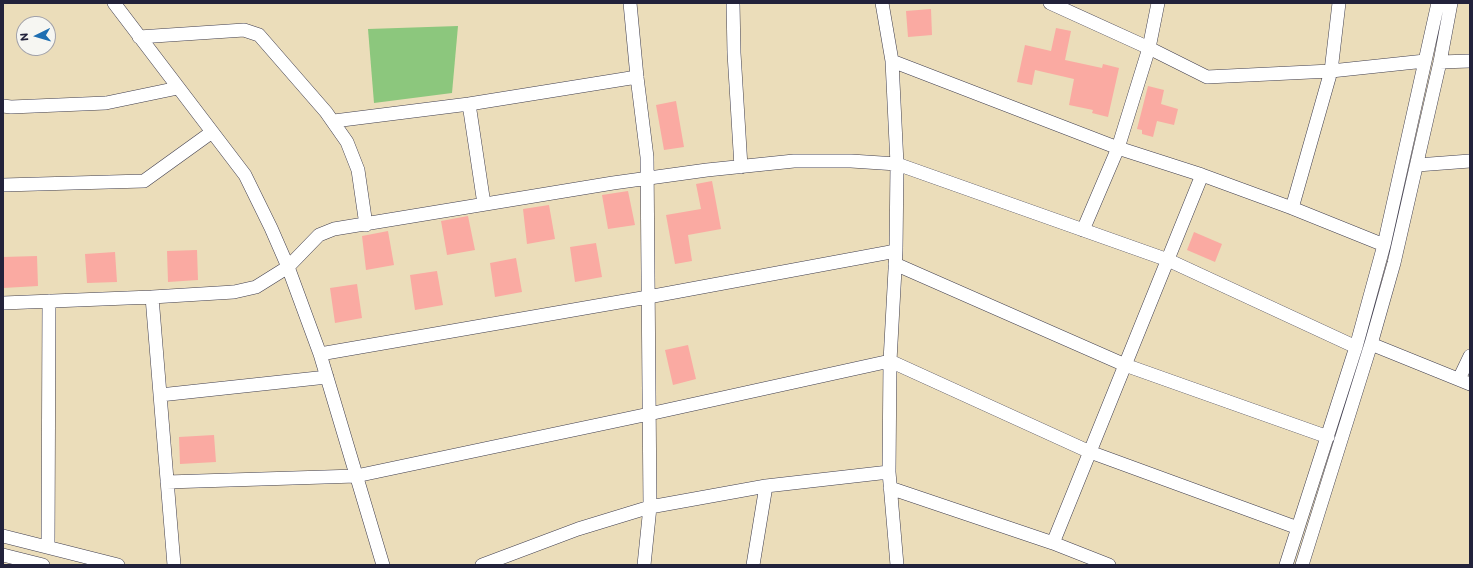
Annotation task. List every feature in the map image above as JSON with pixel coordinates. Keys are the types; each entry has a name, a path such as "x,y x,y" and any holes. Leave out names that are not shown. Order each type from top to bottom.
{"street":[{"path":"114,3 245,175 288,267 320,354 383,565"},
{"path":"630,3 647,157 650,507 644,565"},
{"path":"733,3 734,52 741,167"},
{"path":"882,3 892,61 897,164 896,251 890,361 889,472 897,565"},
{"path":"1050,3 1149,48 1208,77 1330,72 1426,62"},
{"path":"1083,230 1118,148 1149,48 1158,3"},
{"path":"1292,208 1330,72 1339,3"},
{"path":"1286,565 1356,347 1384,245 1438,3"},
{"path":"1302,565 1371,344 1394,263 1440,62 1451,3"},
{"path":"139,37 244,30 254,33 263,39 334,121 347,142 358,170 366,224"},
{"path":"892,61 1118,148 1202,175 1292,208 1384,245"},
{"path":"1440,62 1470,61"},
{"path":"334,121 469,104 637,77"},
{"path":"3,106 11,107 106,102 178,88"},
{"path":"469,104 484,204"},
{"path":"3,185 144,181 212,132"},
{"path":"1417,165 1470,160"},
{"path":"3,303 234,292 256,287 288,267 319,235 334,229 647,178 794,161 851,161 897,164 1168,260 1356,347"},
{"path":"1053,543 1202,175"},
{"path":"320,354 648,297 896,251"},
{"path":"895,264 1125,365 1328,437"},
{"path":"152,297 174,565"},
{"path":"48,301 48,547"},
{"path":"1371,344 1464,382 1470,356"},
{"path":"167,482 356,476 890,361 1090,452 1298,528"},
{"path":"160,395 327,377"},
{"path":"482,565 578,530 650,507 766,486 889,472"},
{"path":"753,565 766,486"},
{"path":"890,488 1053,543 1109,565"},
{"path":"3,536 118,565"},
{"path":"3,555 43,565"}],"green space":[{"path":"458,26 452,93 374,103 368,29"}],"building":[{"path":"931,9 932,35 908,37 906,11"},
{"path":"1056,28 1071,31 1065,60 1102,68 1103,64 1119,68 1108,117 1092,113 1093,110 1069,105 1074,79 1035,70 1032,85 1017,82 1025,45 1051,51"},
{"path":"1148,86 1164,90 1161,104 1178,109 1174,125 1157,121 1153,137 1142,134 1142,130 1137,129"},
{"path":"676,101 684,147 664,150 656,105"},
{"path":"712,181 721,229 688,235 692,261 675,264 666,215 701,209 696,184"},
{"path":"628,191 635,225 608,229 602,195"},
{"path":"549,205 555,239 527,244 523,209"},
{"path":"468,216 475,250 447,255 441,221"},
{"path":"388,231 394,265 366,270 362,236"},
{"path":"1194,232 1222,244 1215,262 1187,250"},
{"path":"596,243 602,277 575,282 570,247"},
{"path":"197,250 198,280 168,282 167,251"},
{"path":"115,252 117,282 87,283 85,254"},
{"path":"37,256 38,286 3,288 3,257"},
{"path":"516,258 522,292 495,297 490,263"},
{"path":"437,271 443,305 415,310 410,275"},
{"path":"357,284 362,318 335,323 330,288"},
{"path":"688,345 696,379 673,385 665,350"},
{"path":"214,435 216,462 180,464 179,437"}]}
